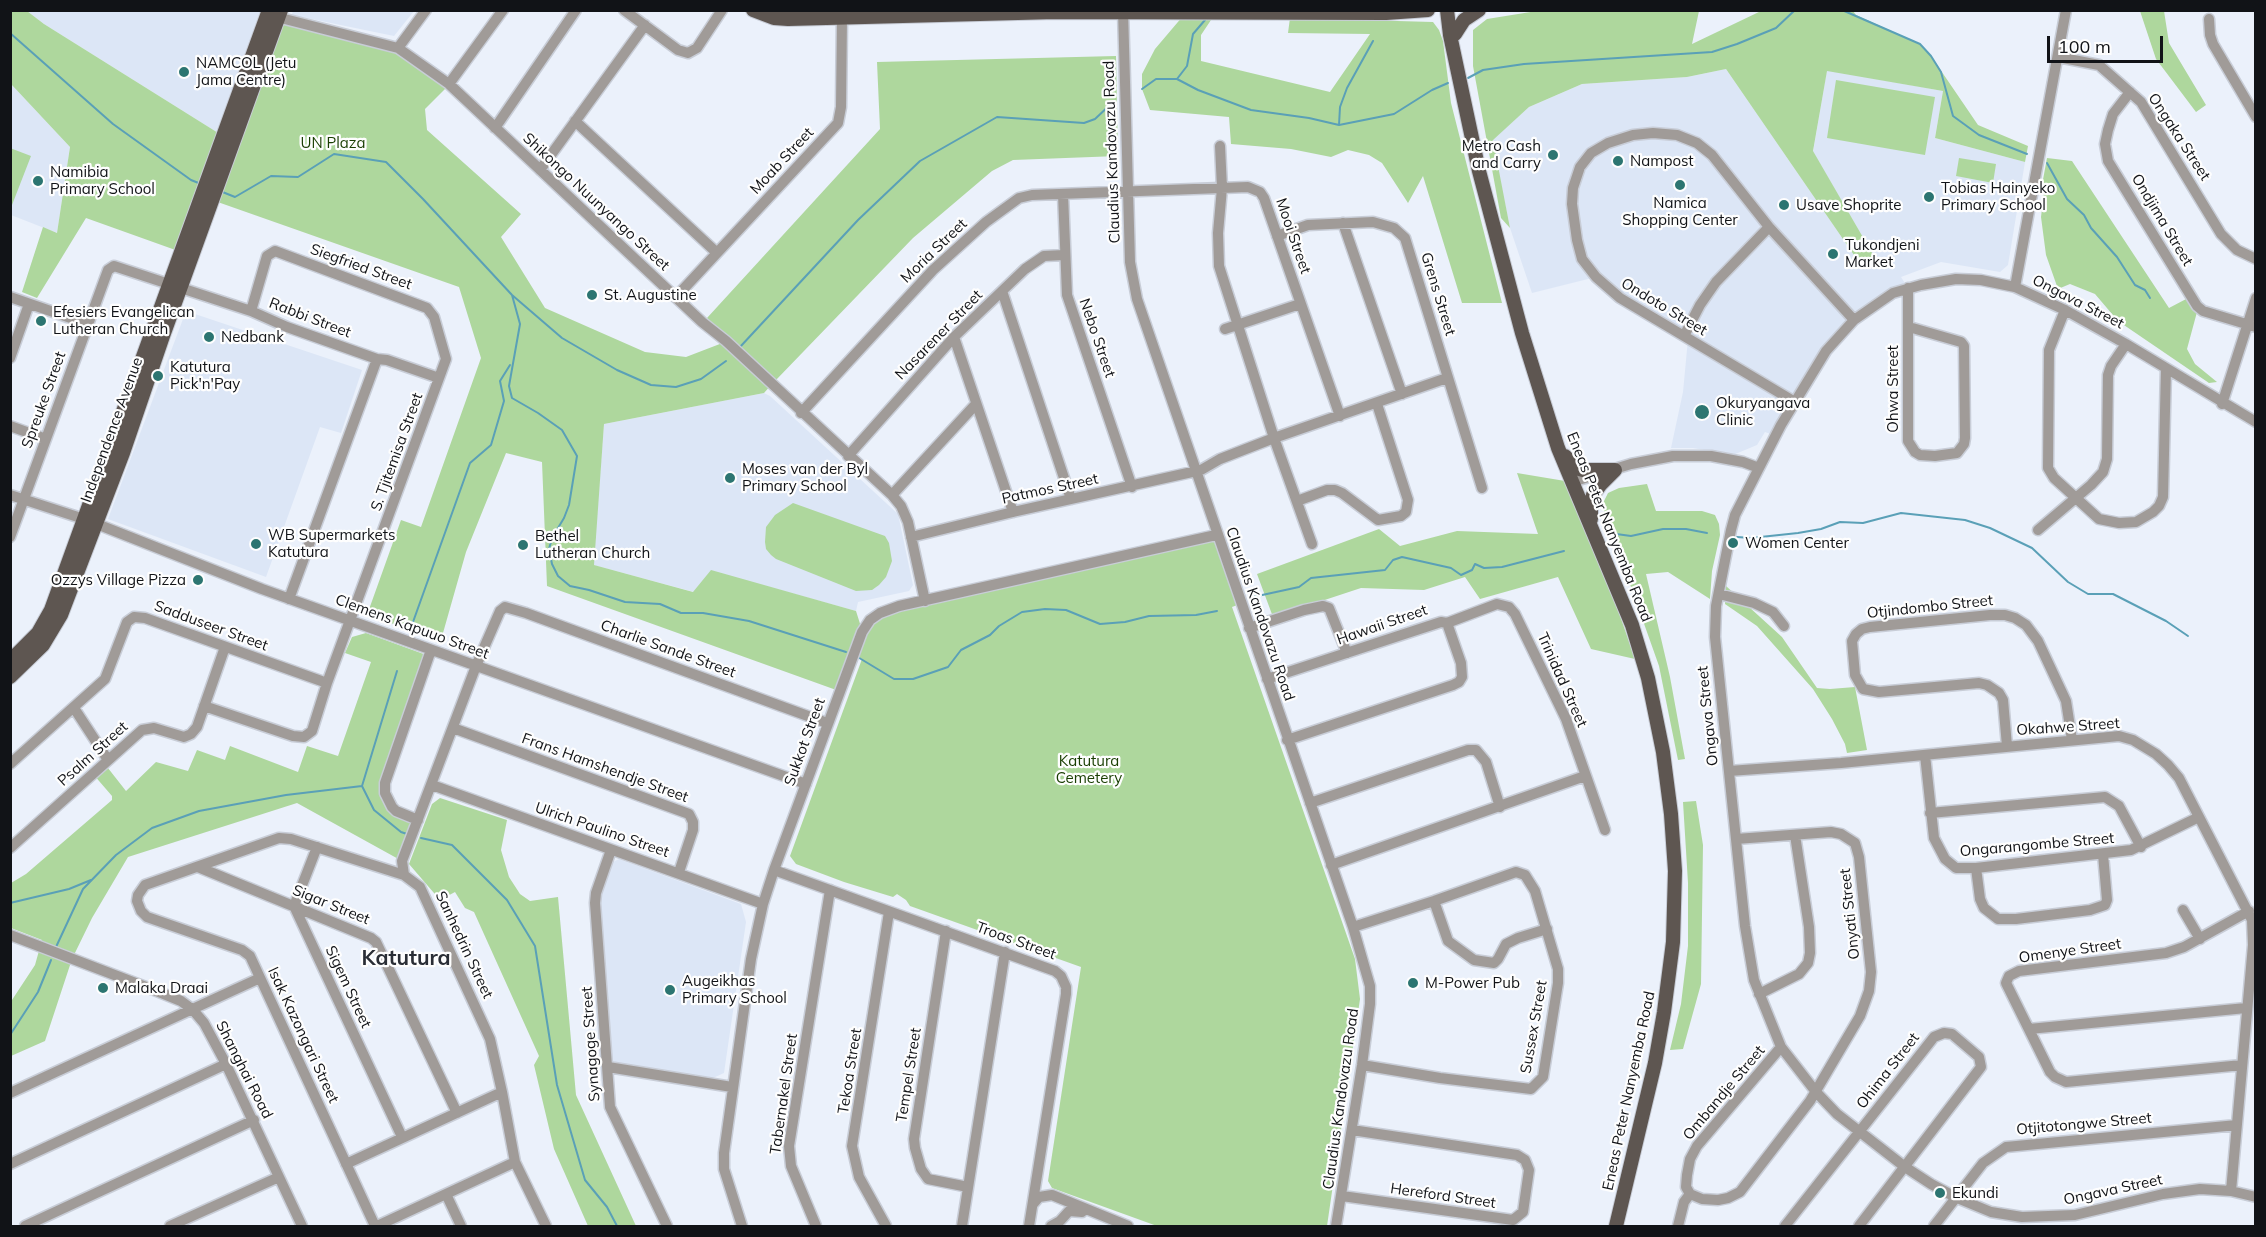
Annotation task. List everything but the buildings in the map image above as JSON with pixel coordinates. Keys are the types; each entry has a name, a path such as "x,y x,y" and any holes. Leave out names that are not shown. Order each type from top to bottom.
{"main road":[{"path":"753,10 766,16 783,19 952,12 1386,13 1428,10"},
{"name":"Eneas Peter Nanyemba Road","path":"1447,10 1495,236 1522,333 1558,448 1620,593 1648,678 1664,752 1675,871 1673,942 1664,1012 1648,1093 1616,1227"},
{"name":"Eneas Peter Nanyemba Road","path":"1454,10 1456,59"},
{"path":"1455,34 1464,20 1479,10"},
{"name":"Independence Avenue","path":"10,677 43,645 57,624 90,521 274,13"},
{"path":"1558,448 1576,468 1594,471 1615,470"},
{"path":"1592,529 1590,510 1593,495 1600,484 1615,470"},
{"name":"Independence Avenue","path":"10,661 38,633 51,610 90,521"}],"street":[{"path":"398,48 426,10"},
{"path":"449,84 503,10"},
{"path":"495,128 576,10"},
{"path":"624,10 678,50 688,53 697,48 722,10"},
{"path":"2015,287 2066,10"},
{"name":"Claudius Kandovazu Road","path":"1123,11 1132,283 1216,535 1353,927 1365,963 1371,995 1337,1225"},
{"name":"Shikongo Nuunyango Street","path":"274,13 398,48 449,84 892,495 905,513 925,601"},
{"name":"Moab Street","path":"676,297 838,123 841,108 842,17"},
{"path":"2209,19 2212,44 2256,117"},
{"path":"540,170 645,25"},
{"name":"Ongaka Street","path":"2058,57 2099,65 2130,92 2148,111 2221,234 2237,250 2256,259"},
{"name":"Ondjima Street","path":"2130,92 2113,114 2104,144 2108,161 2197,306 2203,311 2251,325"},
{"path":"575,121 716,252"},
{"name":"Ondoto Street","path":"1795,402 1608,289 1582,259 1577,240 1572,204 1573,188 1580,167 1591,153 1608,143 1633,135 1653,133 1686,137 1712,155 1769,227 1854,320"},
{"path":"1220,146 1219,266 1274,438 1312,544"},
{"name":"Mooi Street","path":"1128,192 1248,187 1260,192 1340,416"},
{"name":"Moria Street","path":"801,413 933,270 986,222 1019,198 1128,192"},
{"name":"Nebo Street","path":"1063,194 1067,296 1132,487"},
{"path":"1343,223 1402,394"},
{"name":"Grens Street","path":"1277,236 1308,225 1343,223 1384,224 1394,228 1405,238 1482,488"},
{"path":"1684,336 1700,305 1716,282 1769,227"},
{"name":"Siegfried Street","path":"251,311 267,256 275,251 427,308 434,317 446,355 439,378"},
{"name":"Nasarener Street","path":"848,456 954,337 1002,291 1044,256 1064,255"},
{"name":"Spreuke Street","path":"10,537 108,270 114,266 175,287"},
{"name":"Ongava Street","path":"2256,422 2222,404 2126,344 2065,310 2015,287 1964,278 1893,293 1854,320 1826,351 1759,468 1735,515 1716,606 1715,637 1749,960 1759,994 1781,1047 1816,1092 1837,1114 1905,1167 1957,1198 2022,1222 2075,1215 2189,1190 2231,1191 2256,1197"},
{"name":"Rabbi Street","path":"175,287 251,311 287,327 377,359 387,360 439,378"},
{"name":"Ohwa Street","path":"1908,288 1908,441 1915,452 1920,454 1935,456 1957,453 1964,444 1965,438 1964,346 1961,342 1909,327"},
{"path":"1002,291 1071,499"},
{"path":"10,297 88,324"},
{"path":"2222,404 2251,325 2256,298"},
{"path":"11,357 29,304"},
{"path":"1225,328 1300,304"},
{"path":"2065,310 2049,350 2047,452 2049,472 2099,519 2119,523 2140,521 2159,506 2164,489 2166,368"},
{"path":"954,337 1013,512"},
{"path":"2038,530 2077,498 2100,476 2105,467 2108,375 2111,366 2126,344"},
{"path":"289,599 377,359"},
{"name":"S. Tjitemisa Street","path":"204,706 293,736 304,737 310,734 315,726 327,683 439,378"},
{"name":"Patmos Street","path":"910,537 1195,472 1220,459 1274,438 1447,378"},
{"path":"892,495 976,404"},
{"path":"1297,501 1327,490 1335,490 1378,520 1401,516 1406,512 1408,500 1377,404"},
{"path":"10,426 46,439"},
{"path":"1572,482 1653,459 1690,455 1743,462 1759,468"},
{"name":"Clemens Kapuuo Street","path":"10,495 90,521 289,599 806,784"},
{"name":"Sukkot Street","path":"742,1227 724,1169 724,1140 746,988 763,904 861,632 870,620 888,609 1216,535"},
{"path":"1719,594 1754,603 1773,612 1784,626"},
{"name":"Trinidad Street","path":"1447,623 1497,604 1509,607 1515,614 1566,719 1605,830"},
{"path":"1249,628 1323,606 1329,608 1347,653"},
{"name":"Charlie Sande Street","path":"476,666 500,611 505,607 511,607 827,723"},
{"name":"Otjindombo Street","path":"2007,746 2003,700 1999,693 1987,685 1979,683 1879,692 1863,689 1855,675 1852,641 1856,633 1862,628 1990,615 2015,618 2026,625 2038,640 2066,701 2072,740"},
{"name":"Sadduseer Street","path":"10,764 108,675 127,622 134,618 145,618 327,683"},
{"name":"Hawaii Street","path":"1267,678 1434,622 1447,623 1461,663 1462,677 1459,682 1287,740"},
{"name":"Psalm Street","path":"10,849 146,728 184,736 192,734 197,727 225,647"},
{"path":"418,820 392,807 385,793 385,783 431,650"},
{"path":"405,874 402,861 476,666"},
{"path":"74,708 108,760"},
{"name":"Frans Hamshendje Street","path":"453,729 688,814 693,822 693,830 679,873"},
{"name":"Okahwe Street","path":"1729,771 2119,736 2156,754 2174,771 2249,911 2253,932 2231,1191"},
{"path":"1310,803 1468,750 1476,750 1486,762 1500,807"},
{"name":"Ongarangombe Street","path":"1925,755 1934,838 1945,859 1956,868 1976,868 2103,854 2141,847 2199,817"},
{"path":"1331,865 1585,776"},
{"name":"Ulrich Paulino Street","path":"432,785 763,904"},
{"path":"1930,813 2104,796 2119,806 2141,847"},
{"name":"Onyati Street","path":"1736,839 1835,832 1848,837 1855,843 1859,857 1871,972 1869,991 1860,1016 1816,1092"},
{"path":"1759,994 1799,974 1808,963 1809,927 1796,835"},
{"path":"198,867 279,838 291,839 405,874"},
{"path":"294,906 317,847"},
{"name":"Synagoge Street","path":"611,850 596,893 595,903 610,1107 667,1227"},
{"path":"1976,868 1980,899 1984,908 1998,920 2016,919 2090,910 2105,905 2107,900 2103,854"},
{"name":"Sigar Street","path":"198,867 362,932 375,942 457,1113"},
{"name":"Isak Kazongari Street","path":"198,867 145,885 137,900 141,911 147,917 246,952 252,960 376,1227"},
{"name":"Troas Street","path":"774,870 1055,970 1061,976 1066,987 1029,1227"},
{"name":"Sussex Street","path":"1353,927 1516,872 1526,875 1533,885 1558,969 1543,1077 1531,1089 1362,1065"},
{"name":"Sanhedrin Street","path":"405,874 420,887 492,1045 515,1162 546,1227"},
{"name":"Tabernakel Street","path":"816,1227 791,1166 789,1146 830,890"},
{"path":"1434,901 1448,941 1474,960 1494,963 1506,944 1547,929"},
{"name":"Sigem Street","path":"294,906 402,1137"},
{"path":"2183,910 2200,939"},
{"name":"Omenye Street","path":"2242,1065 2066,1082 2050,1072 2006,985 2011,974 2035,969 2166,953 2200,939 2249,911"},
{"name":"Tekoa Street","path":"886,1227 859,1177 852,1146 889,912"},
{"name":"Tempel Street","path":"946,931 914,1139 921,1168 928,1179 968,1187"},
{"path":"10,945 16,937"},
{"name":"Shanghai Road","path":"16,937 181,1001 193,1010 204,1023 226,1064 302,1227"},
{"path":"962,1227 1005,952"},
{"path":"10,1093 260,978"},
{"path":"2029,1029 2246,1008"},
{"name":"Ohima Street","path":"1860,1132 1934,1038 1948,1033 1961,1040 1979,1057 1982,1067 1905,1167"},
{"name":"Ombandje Street","path":"1690,1194 1686,1187 1687,1175 1690,1159 1697,1146 1781,1047"},
{"path":"10,1164 226,1064"},
{"path":"608,1067 732,1087"},
{"path":"346,1164 502,1092"},
{"path":"1678,1227 1684,1203 1690,1194 1702,1199 1718,1200 1740,1192 1816,1092"},
{"path":"25,1227 254,1120"},
{"name":"Otjitotongwe Street","path":"1934,1227 1983,1163 2006,1147 2237,1125"},
{"name":"Hereford Street","path":"1342,1196 1513,1220 1523,1212 1528,1180 1529,1165 1517,1155 1352,1130"},
{"path":"1785,1227 1860,1132"},
{"path":"376,1227 515,1162"},
{"path":"1859,1227 1905,1167"},
{"path":"170,1227 279,1177"},
{"path":"1037,1181 1062,1205 1063,1215"},
{"path":"446,1194 461,1227"},
{"path":"1094,1214 1069,1211 1051,1226 1036,1222 1032,1208 1040,1197 1052,1196 1128,1227"}],"shaded area":[{"path":"293,10 414,11 394,36 292,15"},
{"name":"NAMCOL (Jetu Jama Centre)","path":"27,11 268,11 223,136 44,24"},
{"path":"1726,69 1856,258 1875,258 1813,152 1827,70 1943,91 1935,138 2025,162 2008,265 2000,272 1941,262 1901,277 1908,288 1837,336 1776,436 1765,432 1757,445 1733,455 1693,448 1671,448 1683,392 1688,339 1596,277 1532,293 1510,228 1492,140 1529,107 1582,84 1687,77"},
{"name":"Namibia Primary School","path":"11,84 70,147 57,233 11,215"},
{"path":"186,311 362,370 341,433 320,427 266,577 108,519"},
{"name":"Moses van der Byl Primary School","path":"764,393 898,514 913,585 909,591 858,602 856,611 711,571 694,592 593,565 604,424"},
{"name":"Augeikhas Primary School","path":"619,859 741,904 746,922 724,1073 713,1078 617,1063 610,1059 598,901 611,863"}],"green space":[{"path":"1543,10 1699,11 1692,44 1761,11 1853,11 1856,15 1920,44 1931,56 1978,125 2028,146 2025,162 1935,138 1943,91 1827,71 1813,151 1875,258 1856,258 1726,69 1687,77 1582,84 1529,107 1493,140 1510,228 1501,218 1473,66 1473,30 1487,19"},
{"path":"11,11 27,11 44,24 223,136 181,252 86,218 37,298 22,292 43,227 57,233 70,147 11,84"},
{"path":"2140,11 2164,11 2169,43 2206,105 2196,112 2156,59"},
{"path":"1183,16 1213,17 1201,35 1201,61 1330,92 1370,34 1288,33 1290,18 1433,22 1443,41 1451,103 1502,303 1462,303 1423,176 1408,203 1382,163 1369,155 1348,150 1331,157 1291,149 1231,144 1229,117 1150,110 1142,89 1142,74 1155,49"},
{"name":"Katutura Cemetery","path":"279,18 392,46 446,88 425,109 427,130 521,214 501,237 545,308 645,352 686,357 725,342 772,384 764,393 604,424 594,565 693,592 711,570 856,611 862,630 880,613 1216,535 1240,604 1232,607 1355,959 1360,999 1327,1226 1157,1226 1052,1188 1048,1181 1081,967 910,906 897,894 893,897 796,864 790,856 862,659 855,655 839,691 547,586 542,462 506,453 466,552 441,640 367,615 401,520 421,527 481,358 459,287 212,200"},
{"path":"1116,56 1118,156 1013,160 992,171 913,238 776,380 707,318 880,129 877,62"},
{"path":"1836,80 1935,97 1925,155 1827,138"},
{"path":"10,148 31,156 12,205 10,204"},
{"path":"1959,158 1996,164 1993,183 1956,176"},
{"path":"2047,158 2072,161 2169,308 2188,298 2197,312 2187,349 2195,364 2217,382 2209,383 2118,321 2095,294 2070,284 2058,289 2046,255 2041,217 2044,192 2042,185"},
{"path":"1517,473 1565,481 1607,578 1635,659 1591,649 1558,577 1480,599 1465,577 1424,590 1361,588 1273,617 1257,574 1379,529 1400,546 1457,531 1538,534"},
{"path":"1647,484 1656,511 1702,511 1715,515 1719,524 1720,535 1712,571 1710,599 1668,572 1646,574 1670,677 1685,759 1678,760 1659,666 1602,505 1608,493 1619,488"},
{"path":"793,503 885,536 889,543 892,561 886,577 872,590 856,591 776,559 766,549 766,527 775,515"},
{"path":"1726,586 1782,637 1817,688 1855,687 1867,750 1847,753 1845,744 1832,719 1813,689 1757,626 1725,604"},
{"path":"366,633 429,656 385,783 388,801 418,820 402,861 297,803 128,857 92,918 72,959 45,1041 11,1056 10,1003 35,965 42,940 11,928 11,883 26,874 112,800 112,796 93,774 104,763 126,791 156,762 188,771 197,750 225,760 230,746 298,772 307,746 338,756 371,662 345,653 352,637"},
{"path":"440,798 507,820 501,850 509,877 520,894 530,901 558,897 576,1095 636,1226 588,1226 554,1149 534,1065 539,1056 474,912 465,908 455,892 440,900 409,864 432,804"},
{"path":"1696,801 1703,845 1701,984 1683,1049 1670,1050 1681,1004 1688,946 1688,883 1683,802"}],"waterway":[{"path":"1468,78 1483,70 1524,64 1712,52 1776,28 1795,10"},
{"path":"1842,10 1920,44 1941,72 1953,116 1979,135 2027,154"},
{"path":"1177,79 1187,66 1193,34 1205,20"},
{"path":"10,33 113,124 191,180 201,184"},
{"path":"1339,125 1340,107 1347,88 1373,41"},
{"path":"1142,89 1156,79 1177,79 1198,90 1251,110 1309,118 1339,125 1394,114 1432,90 1448,83"},
{"path":"740,347 858,220 920,161 997,117 1084,123 1095,119 1112,103"},
{"path":"220,191 235,197 271,176 298,177 334,154 386,162 512,295 562,338 617,370 651,385 676,387 701,379 726,361"},
{"path":"2047,163 2067,199 2084,215 2091,228 2117,257 2135,285 2145,290 2150,298"},
{"path":"512,295 520,324 509,386 512,398 562,430 577,456 569,505 552,538 549,549 552,564 558,576 570,586 625,602 660,604 681,613 703,613 749,621 846,652"},
{"path":"413,622 470,463 491,445 504,401 500,381 510,365"},
{"path":"1737,537 1751,538 1798,533 1821,529 1840,522 1863,523 1901,513 1965,520 1990,528 2032,548 2068,582 2088,594 2113,594 2166,621 2188,636"},
{"path":"1609,533 1631,536 1663,529 1686,529 1707,533"},
{"path":"1253,597 1299,587 1311,578 1385,570 1393,560 1402,557 1451,568 1461,575 1472,570 1475,564 1484,568 1502,567 1564,551"},
{"path":"856,656 894,679 913,679 948,667 961,650 990,635 999,626 1022,612 1045,609 1066,610 1100,624 1125,622 1149,616 1196,615 1217,611"},
{"path":"397,671 362,786 374,810 401,832 407,834"},
{"path":"56,947 83,889 116,855 152,828 199,811 286,795 362,786"},
{"path":"421,838 452,845 507,900 535,946 557,1085 585,1180 607,1207 617,1226"},
{"path":"10,903 69,889 91,880"},
{"path":"10,1035 38,992 51,960"}],"place":[{"name":"NAMCOL (Jetu Jama Centre)","path":"184,72"},
{"name":"Metro Cash and Carry","path":"1553,155"},
{"name":"Nampost","path":"1618,161"},
{"name":"Namibia Primary School","path":"38,181"},
{"name":"Namica Shopping Center","path":"1680,185"},
{"name":"Tobias Hainyeko Primary School","path":"1929,197"},
{"name":"Usave Shoprite","path":"1784,205"},
{"name":"Tukondjeni Market","path":"1833,254"},
{"name":"St. Augustine","path":"592,295"},
{"name":"Efesiers Evangelican Lutheran Church","path":"41,321"},
{"name":"Nedbank","path":"209,337"},
{"name":"Katutura Pick'n'Pay","path":"158,376"},
{"name":"Okuryangava Clinic","path":"1702,412"},
{"name":"Moses van der Byl Primary School","path":"730,478"},
{"name":"Women Center","path":"1733,543"},
{"name":"WB Supermarkets Katutura","path":"256,544"},
{"name":"Bethel Lutheran Church","path":"523,545"},
{"name":"Ozzys Village Pizza","path":"198,580"},
{"name":"M-Power Pub","path":"1413,983"},
{"name":"Malaka Draai","path":"103,988"},
{"name":"Augeikhas Primary School","path":"670,990"},
{"name":"Ekundi","path":"1940,1193"}],"district":[{"name":"Katutura","path":"406,959"}],"park label":[{"name":"UN Plaza","path":"333,143"}]}
